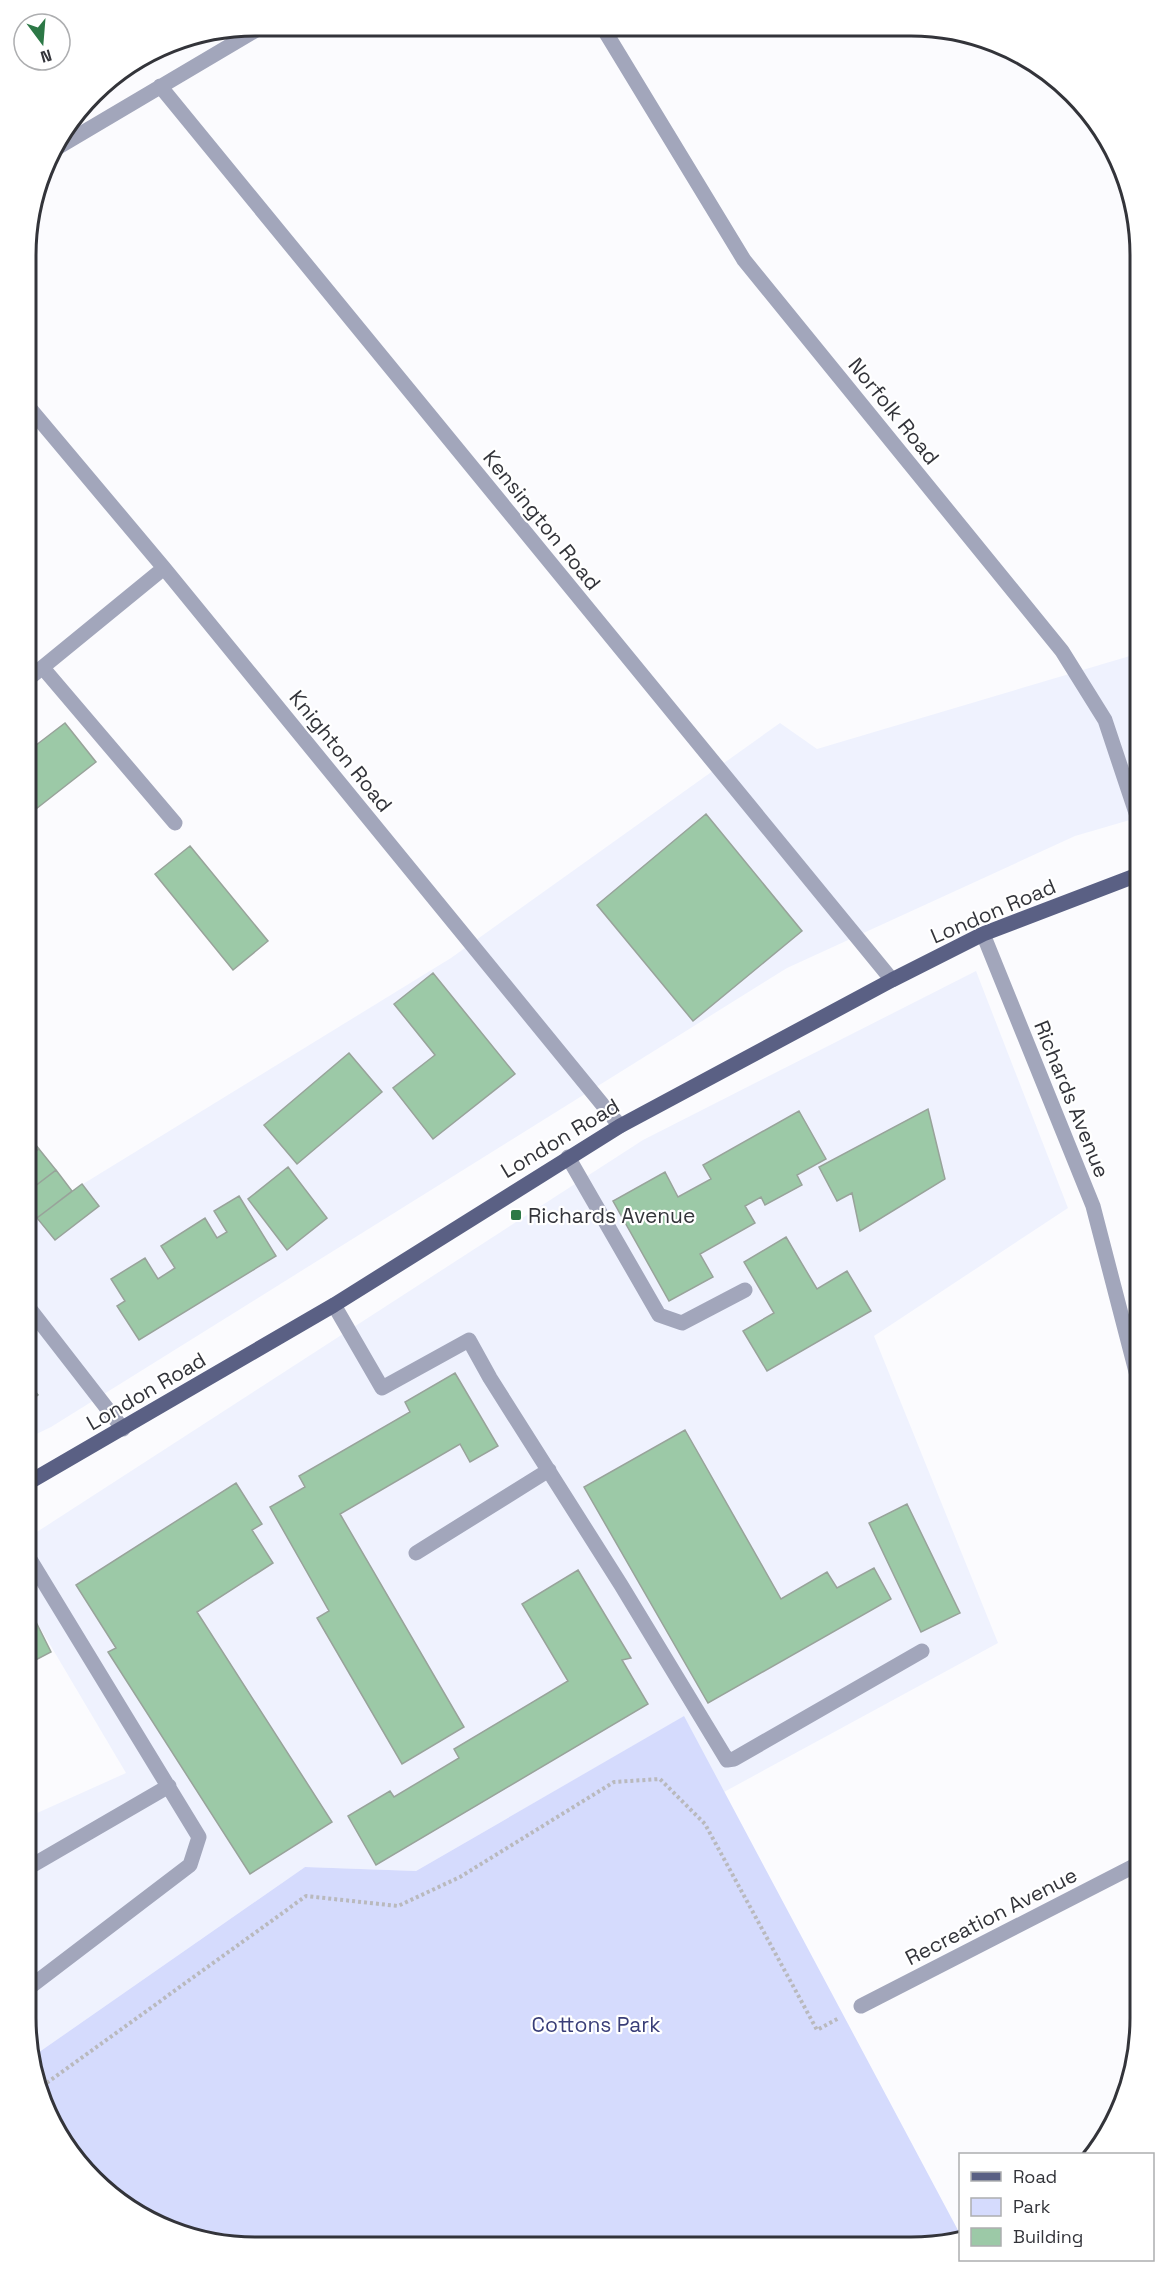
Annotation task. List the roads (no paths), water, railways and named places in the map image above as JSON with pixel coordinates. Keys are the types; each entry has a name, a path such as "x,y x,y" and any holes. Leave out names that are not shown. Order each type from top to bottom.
{"main road":[{"name":"London Road","path":"36,1478 334,1305 620,1126 892,980 984,934 1130,878"}],"street":[{"path":"67,142 246,36"},
{"name":"Norfolk Road","path":"608,36 744,260 1062,651 1106,720 1130,794"},
{"name":"Kensington Road","path":"160,86 892,980"},
{"name":"Knighton Road","path":"36,416 164,568 620,1126"},
{"path":"36,673 164,568"},
{"path":"43,668 175,823"},
{"name":"Richards Avenue","path":"984,934 1093,1206 1130,1348"},
{"path":"568,1157 659,1315 682,1323 745,1290"},
{"path":"334,1305 382,1388 469,1340 490,1378 728,1760 734,1759 921,1651"},
{"path":"36,1317 123,1429"},
{"path":"416,1552 549,1470"},
{"path":"36,1569 199,1837 190,1865 36,1982"},
{"path":"36,1863 169,1786"},
{"name":"Recreation Avenue","path":"861,2006 1130,1868"}],"place":[{"name":"Richards Avenue","path":"516,1215"}],"park label":[{"name":"Cottons Park","path":"596,2024"}]}
